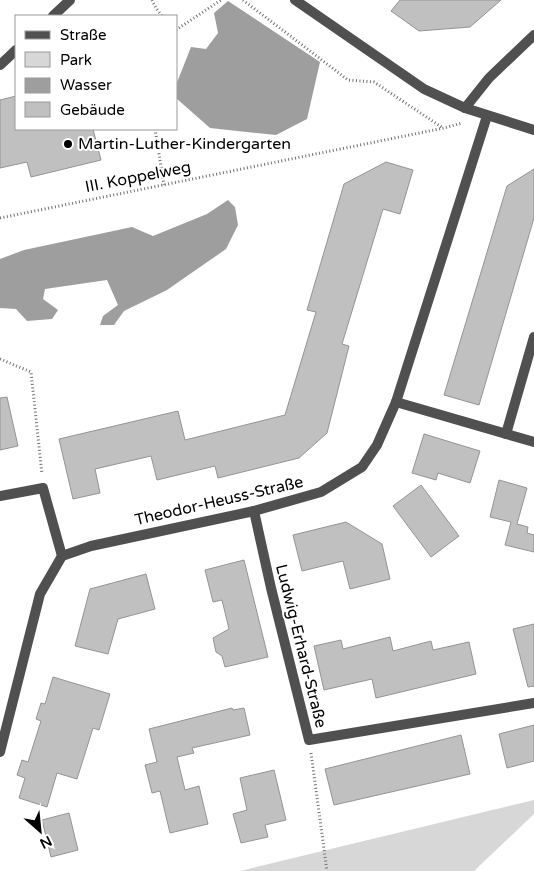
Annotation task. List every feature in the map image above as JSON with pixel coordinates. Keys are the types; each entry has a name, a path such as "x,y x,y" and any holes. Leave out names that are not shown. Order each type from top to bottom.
{"street":[{"path":"54,15 70,0"},
{"path":"296,0 424,89 465,108 534,130"},
{"path":"465,108 489,78 534,35"},
{"path":"0,65 15,51"},
{"name":"Theodor-Heuss-Straße","path":"62,556 92,546 254,511 320,492 362,467 377,445 396,402 487,116"},
{"path":"506,434 534,338"},
{"path":"396,402 534,442"},
{"path":"0,496 43,488 62,556 40,594 0,752"},
{"name":"Ludwig-Erhard-Straße","path":"254,511 309,740 534,703"}],"path":[{"path":"152,0 161,15"},
{"path":"178,29 221,0"},
{"path":"243,0 348,80 374,82 444,128"},
{"name":"III. Koppelweg","path":"0,218 444,128 487,116"},
{"path":"155,130 164,185"},
{"path":"0,359 32,372 43,488"},
{"path":"309,740 327,871"}],"green space":[{"path":"534,800 534,814 474,871 240,871"}],"water":[{"path":"228,1 320,62 307,119 276,135 210,128 178,100 178,80 191,47 206,49 218,33 214,13"},
{"path":"228,200 235,207 238,225 226,249 167,290 124,311 114,325 100,325 103,316 118,305 107,280 45,289 43,299 58,310 52,319 27,321 16,309 0,308 0,259 24,250 132,227 153,236 207,214"}],"building":[{"path":"400,0 501,0 470,27 419,31 391,11"},
{"path":"15,96 15,130 93,130 101,160 31,177 27,162 0,168 0,100"},
{"path":"386,162 413,170 400,214 383,209 342,344 349,346 327,433 299,458 218,478 215,466 157,480 151,456 95,469 100,493 73,499 59,439 178,411 185,440 285,415 316,312 307,310 344,184"},
{"path":"534,169 534,218 479,405 444,395 507,186"},
{"path":"7,397 18,446 0,450 0,398"},
{"path":"424,434 480,451 470,483 438,473 436,480 412,473"},
{"path":"499,480 527,488 517,524 528,527 527,533 534,535 534,552 505,545 511,522 490,517"},
{"path":"421,485 459,536 431,557 393,506"},
{"path":"346,522 382,544 390,579 350,589 343,561 302,571 293,535"},
{"path":"244,560 268,657 225,667 222,656 216,652 213,638 229,629 222,600 213,602 205,570"},
{"path":"146,574 155,609 118,619 108,654 75,646 90,589"},
{"path":"534,624 534,686 528,687 513,629"},
{"path":"390,637 393,651 431,641 433,650 469,642 476,674 376,698 372,679 324,690 314,646 341,640 343,649"},
{"path":"53,677 110,694 99,730 93,728 77,779 57,773 47,807 19,798 25,778 17,775 22,760 28,762 41,721 36,719 41,703 45,704"},
{"path":"232,708 233,710 244,708 250,735 192,748 194,753 177,757 185,790 199,786 208,824 170,833 160,791 152,793 145,765 157,762 149,729"},
{"path":"534,725 534,761 507,768 499,734"},
{"path":"461,735 470,774 334,805 325,769"},
{"path":"274,770 286,820 265,825 268,837 241,843 233,814 247,810 240,778"},
{"path":"69,813 78,850 51,857 42,820"}],"place":[{"name":"Martin-Luther-Kindergarten","path":"68,144"}]}
